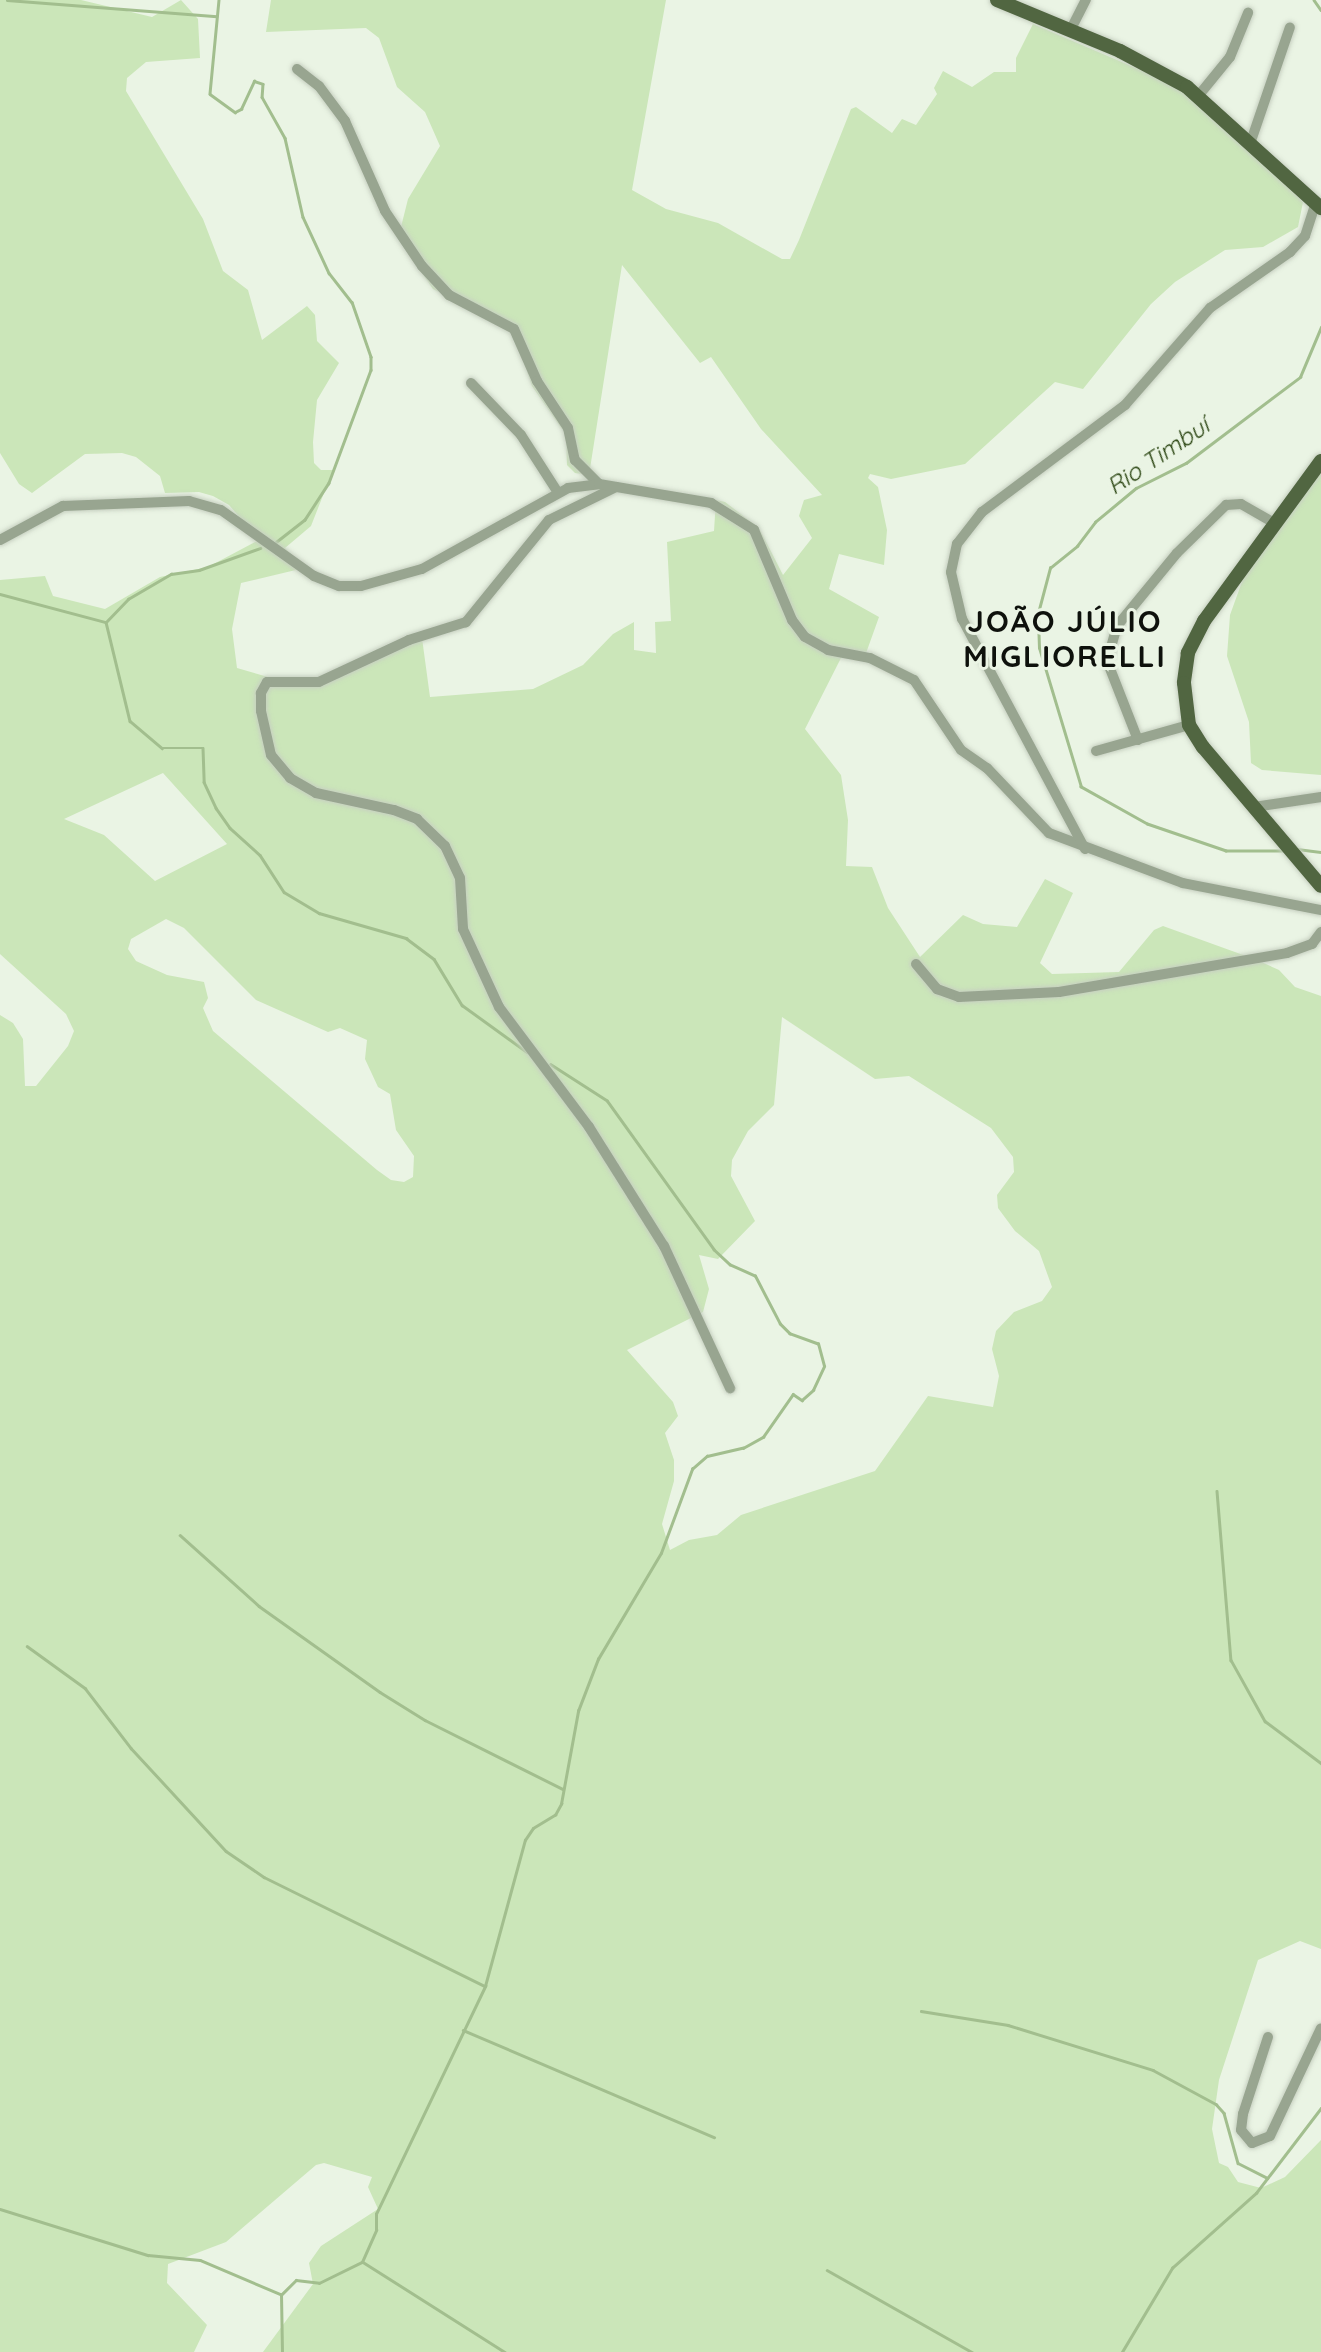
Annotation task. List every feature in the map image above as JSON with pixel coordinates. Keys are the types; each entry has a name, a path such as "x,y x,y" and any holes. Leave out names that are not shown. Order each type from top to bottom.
{"main road":[{"path":"997,0 1071,29 1199,95 1319,205"},
{"path":"1321,461 1193,640 1184,683 1189,725 1283,846 1321,886"}],"street":[{"path":"1071,29 1086,0"},
{"path":"1199,95 1230,57 1248,13"},
{"path":"1251,141 1290,27"},
{"path":"297,69 318,86 345,121 385,211 430,276 461,302 514,328 537,381 568,428 575,460 599,484"},
{"path":"1085,849 962,620 951,572 957,544 982,512 1125,405 1210,308 1290,252 1305,236 1319,205"},
{"path":"471,383 521,435 557,491"},
{"path":"0,540 63,506 204,503 234,518 302,570 339,586 361,586 422,569 557,491 599,484 692,498 746,521 761,540 792,620 805,637 828,650 870,659 914,680 961,750 993,773 1049,833 1085,849 1233,896 1321,910"},
{"path":"618,487 550,520 466,622 409,640 319,682 267,682 260,701 271,755 290,778 316,793 394,810 417,819 445,846 460,878 463,929 499,1007 589,1127 664,1245 730,1388"},
{"path":"1138,740 1107,662 1117,626 1177,553 1226,505 1241,504 1276,524"},
{"path":"1096,751 1189,725"},
{"path":"1254,807 1321,797"},
{"path":"916,964 937,989 959,997 1047,993 1287,953 1312,944 1321,932"},
{"path":"1268,2037 1241,2130 1252,2143 1270,2136 1321,2028"}],"green space":[{"path":"0,0 81,0 152,17 181,0 198,19 200,58 146,62 127,78 126,91 203,219 223,271 248,290 262,340 307,306 315,315 317,341 339,363 317,400 313,442 314,463 321,470 333,470 311,526 285,548 304,568 241,583 232,629 237,668 282,681 313,679 422,638 430,697 533,689 583,665 613,634 634,622 634,650 656,653 655,622 671,621 667,542 714,531 716,500 725,502 759,528 783,575 812,538 799,516 804,500 822,495 761,429 711,357 700,363 622,265 589,475 575,473 567,465 566,435 532,386 517,342 507,328 433,289 398,239 408,199 440,146 425,112 397,87 379,38 366,28 266,32 271,0 666,0 632,190 666,209 718,223 782,259 790,259 799,240 851,109 856,107 892,133 902,119 916,125 937,94 934,88 943,71 972,87 994,72 1016,72 1016,58 1033,24 1187,90 1303,202 1298,227 1263,247 1225,250 1175,282 1151,304 1083,389 1055,382 965,464 891,479 870,474 868,478 878,487 887,530 884,565 839,554 829,589 879,617 865,656 842,656 805,729 841,775 848,820 846,866 872,867 888,908 920,957 963,915 983,924 1017,927 1045,879 1073,893 1040,963 1052,974 1119,972 1154,930 1163,926 1257,960 1279,970 1295,987 1321,996 1321,1949 1300,1941 1258,1960 1219,2080 1212,2129 1219,2163 1228,2167 1238,2182 1261,2188 1285,2177 1321,2140 1321,2352 263,2352 313,2284 309,2263 321,2246 378,2209 368,2187 372,2177 324,2163 316,2165 226,2242 168,2264 167,2283 207,2325 194,2352 0,2352 0,1015 13,1023 23,1039 25,1086 36,1086 68,1046 74,1031 66,1014 0,954 0,580 45,576 53,596 105,609 160,577 208,567 259,540 229,505 213,496 199,492 165,493 160,476 136,457 122,453 85,454 32,493 19,484 0,453","holes":["163,773 227,844 155,881 104,835 64,819","166,919 184,928 256,1000 328,1032 340,1028 367,1040 365,1059 378,1087 390,1094 396,1130 414,1156 413,1177 404,1182 391,1180 377,1170 213,1031 203,1008 208,998 204,982 167,975 136,961 128,949 131,939","782,1017 875,1079 909,1076 991,1128 1013,1157 1014,1172 997,1195 998,1208 1015,1231 1039,1251 1052,1287 1042,1301 1014,1312 996,1331 992,1349 999,1376 993,1407 928,1396 875,1471 741,1515 717,1535 689,1540 670,1550 662,1524 674,1481 674,1460 665,1433 678,1416 673,1402 627,1350 703,1312 709,1289 699,1255 718,1259 755,1221 731,1176 732,1160 748,1131 774,1105"]},
{"path":"1321,468 1321,775 1262,770 1251,763 1249,722 1227,656 1230,615 1248,565"}],"waterway":[{"path":"7,0 216,16"},
{"path":"219,0 210,94 235,112 241,109 254,81 263,84 262,97 285,138 303,217 329,273 352,302 371,357 371,370 329,483 305,520 277,542"},
{"name":"Rio Timbuí","path":"1314,0 1321,10"},
{"name":"Rio Timbuí","path":"1283,851 1226,851 1147,824 1081,787 1039,648 1038,613 1050,568 1077,546 1095,522 1136,488 1186,463 1300,377 1321,327"},
{"path":"106,622 128,599 171,574 199,570 260,548"},
{"path":"0,594 105,622"},
{"path":"106,622 130,721 162,748 203,748 204,782 216,808 230,828 260,855 284,892 319,913 406,938 434,959 462,1005 527,1052"},
{"name":"Rio Timbuí","path":"1297,849 1321,852"},
{"path":"282,2352 281,2295 296,2280 319,2283 362,2262 376,2230 376,2214 485,1986 525,1840 533,1828 555,1815 561,1804 578,1711 598,1659 661,1553 692,1469 707,1456 743,1448 763,1437 793,1394 802,1400 813,1390 824,1366 818,1344 790,1334 780,1324 755,1276 730,1265 714,1250 607,1101 551,1065"},
{"path":"1217,1491 1231,1660 1265,1721 1321,1763"},
{"path":"180,1535 259,1606 380,1692 425,1720 563,1789"},
{"path":"27,1646 85,1688 131,1748 226,1851 264,1877 485,1986"},
{"path":"921,2011 1008,2025 1153,2070 1216,2104 1224,2113 1238,2163 1267,2178"},
{"path":"463,2030 714,2137"},
{"path":"1122,2352 1172,2268 1256,2193 1321,2108"},
{"path":"0,2209 148,2255 200,2260 280,2294"},
{"path":"363,2262 505,2352"},
{"path":"827,2270 972,2352"}],"district":[{"name":"JOÃO JÚLIO MIGLIORELLI","path":"1065,638"}]}
